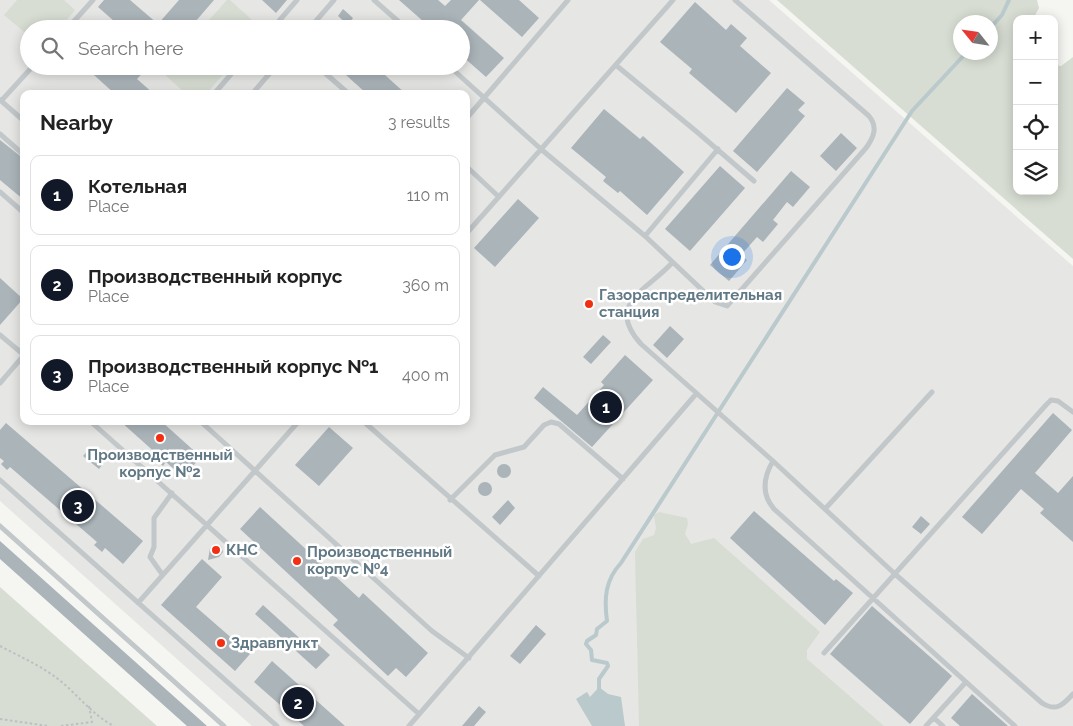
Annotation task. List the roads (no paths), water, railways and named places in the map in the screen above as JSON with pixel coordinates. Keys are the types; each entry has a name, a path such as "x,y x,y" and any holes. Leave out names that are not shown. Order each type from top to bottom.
{"lane":[{"path":"75,20 93,0"},
{"path":"280,20 297,0"},
{"path":"317,20 334,0"},
{"path":"374,0 397,20"},
{"path":"470,115 568,0"},
{"path":"470,230 673,0"},
{"path":"459,75 542,150 645,236 719,305 728,306 732,304 866,148 874,135 874,126 869,116 735,0"},
{"path":"616,66 718,149 754,181"},
{"path":"20,117 1,100 25,75"},
{"path":"217,90 230,75"},
{"path":"255,90 268,75"},
{"path":"327,75 344,90"},
{"path":"0,134 20,152"},
{"path":"645,236 718,149"},
{"path":"470,170 500,197"},
{"path":"0,192 20,209"},
{"path":"672,263 630,303 626,320 631,332 641,344 825,508 895,574 1047,706 1058,707 1073,694"},
{"path":"0,335 20,352"},
{"path":"0,383 20,360"},
{"path":"825,508 932,392"},
{"path":"409,726 696,394"},
{"path":"824,653 1051,400 1058,400 1073,412"},
{"path":"450,500 495,454 524,447 544,425 550,422 559,424 623,479"},
{"path":"95,425 419,714"},
{"path":"204,425 432,631 469,658"},
{"path":"138,603 295,425"},
{"path":"367,425 450,500 539,576"},
{"path":"773,461 765,478 764,486 768,502 872,599 1015,726"},
{"path":"0,480 277,726"},
{"path":"162,574 150,558 154,547 154,518 172,493"},
{"path":"0,526 224,726"},
{"path":"926,726 966,682"},
{"path":"934,718 943,726"}],"waterway":[{"path":"998,19 1009,0"},
{"path":"599,692 599,679 608,666 607,663 592,660 591,650 586,644 587,641 596,635 597,629 607,621 606,597 612,576 912,111 960,60"}],"place":[{"name":"Газораспределительная станция","path":"589,304"},
{"name":"Котельная","path":"606,407"},
{"name":"Производственный корпус №2","path":"160,438"},
{"name":"Производственный корпус №1","path":"78,506"},
{"name":"КНС","path":"216,550"},
{"name":"Производственный корпус №4","path":"297,561"},
{"name":"Здравпункт","path":"221,643"},
{"name":"Производственный корпус","path":"298,703"}]}
